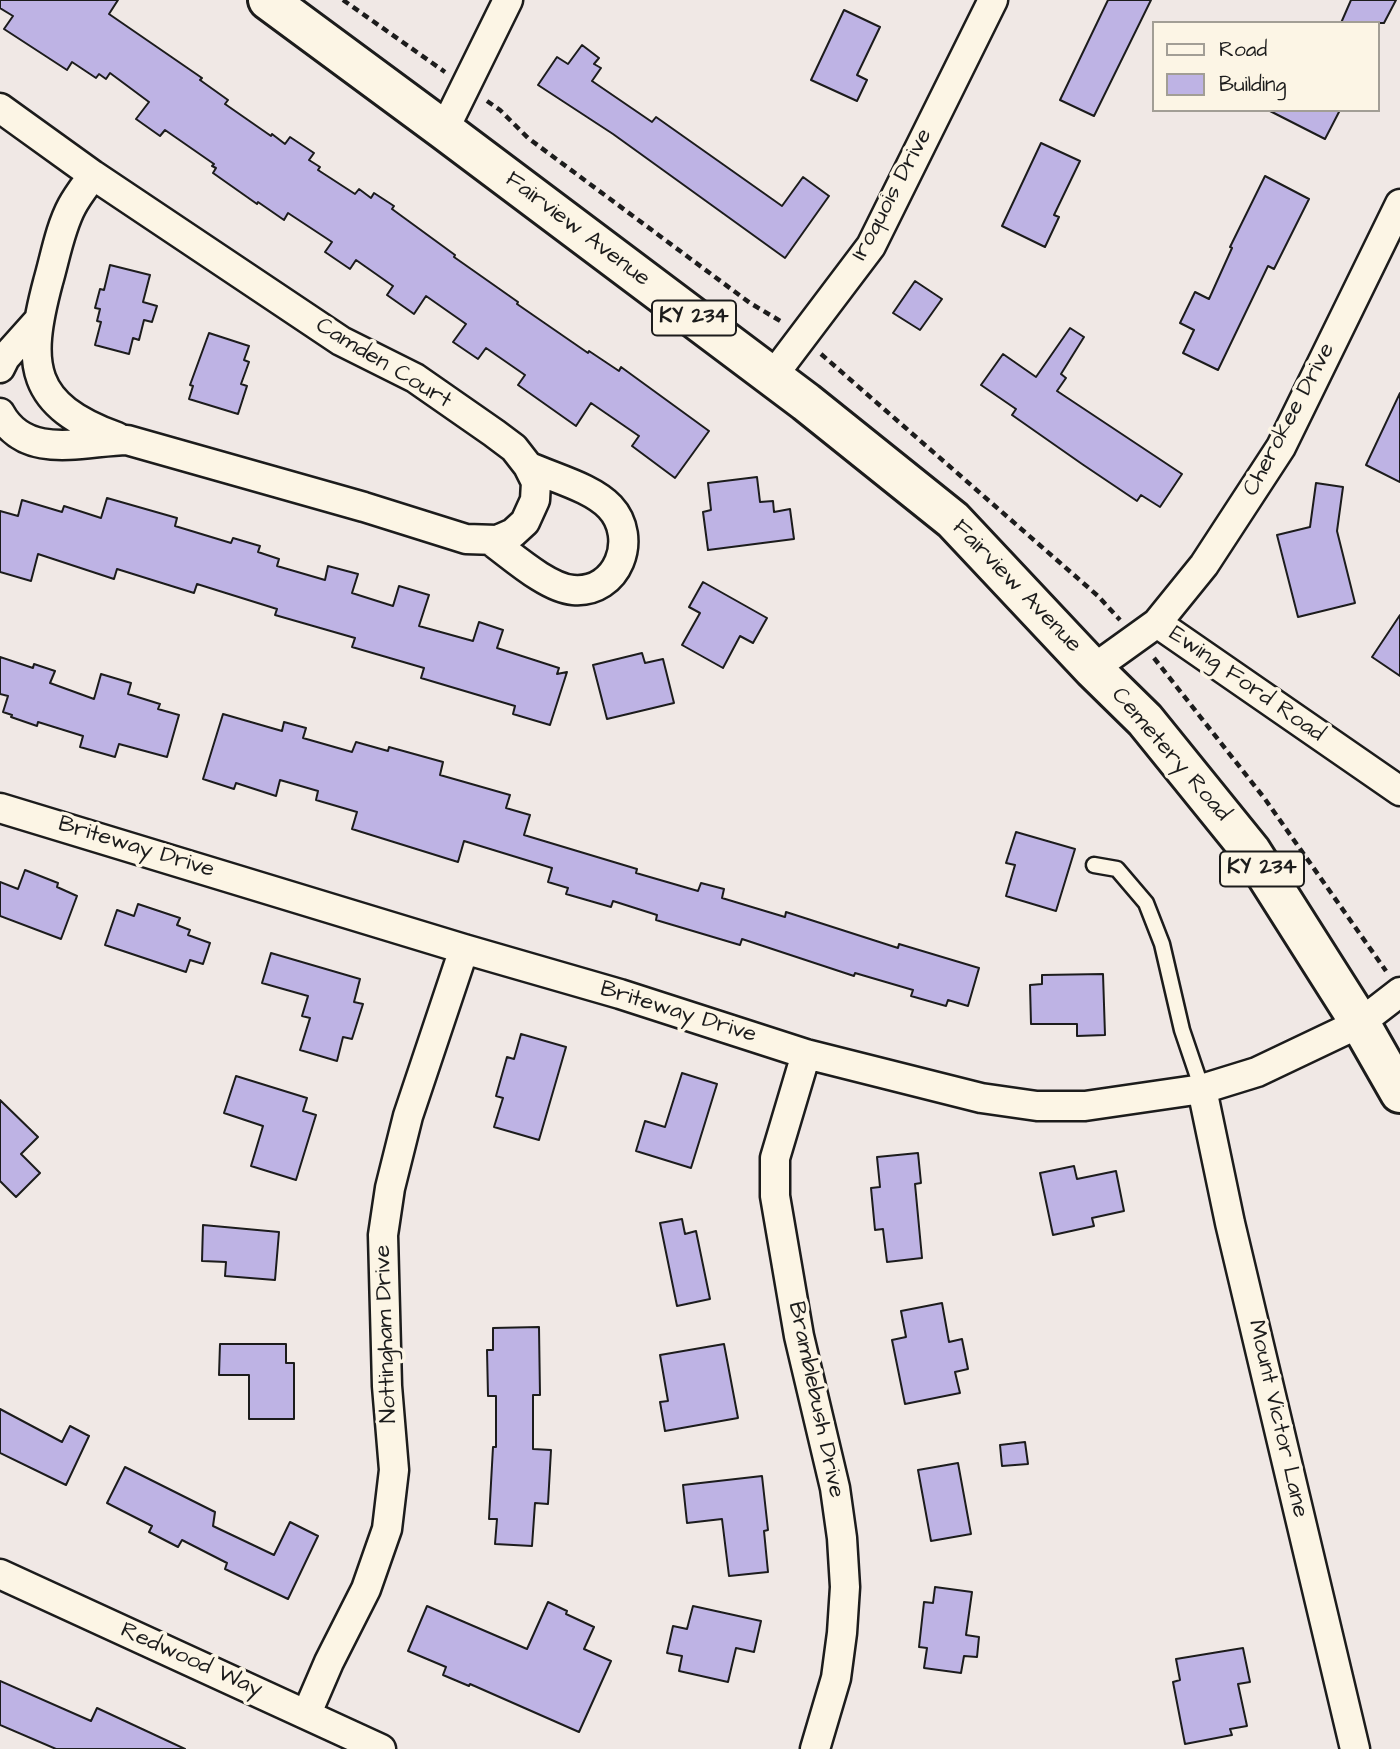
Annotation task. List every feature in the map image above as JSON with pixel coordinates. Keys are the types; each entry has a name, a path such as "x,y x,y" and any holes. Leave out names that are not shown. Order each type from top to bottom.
{"main road":[{"name":"Fairview Avenue","path":"268,0 772,377 953,520 1093,669"},
{"name":"Cemetery Road","path":"1093,669 1145,720 1251,851 1360,1024 1400,1093"}],"street":[{"path":"444,130 508,0"},
{"name":"Iroquois Drive","path":"772,377 871,246 993,0"},
{"name":"Camden Court","path":"0,108 93,175 341,341 415,378 514,448 528,466"},
{"path":"93,175 71,207 38,321 35,347 39,372 50,394 78,420 127,440 365,507 466,539 490,540 513,533 529,515 536,500 536,482 528,466"},
{"name":"Cherokee Drive","path":"1157,623 1204,565 1281,447 1400,204"},
{"path":"0,369 5,358 38,321"},
{"path":"0,413 14,432 38,444 58,446 127,440"},
{"path":"490,540 550,582 574,590 601,584 612,575 620,562 624,549 624,534 619,519 610,506 583,489 528,466"},
{"name":"Ewing Ford Road","path":"1093,669 1157,623 1400,792"},
{"name":"Briteway Drive","path":"0,808 464,950 620,994 806,1054 981,1098 1037,1106 1106,1105 1161,1093 1202,1089 1257,1072 1360,1024 1400,992"},
{"name":"Nottingham Drive","path":"307,1713 366,1589 387,1530 394,1470 387,1386 383,1236 390,1188 408,1116 464,950"},
{"name":"Bramblebush Drive","path":"806,1054 775,1158 775,1196 799,1336 835,1488 842,1538 845,1587 842,1633 836,1678 816,1749"},
{"name":"Mount Victor Lane","path":"1202,1089 1233,1236 1355,1749"},
{"name":"Redwood Way","path":"0,1574 381,1749"}],"lane":[{"path":"1094,865 1117,869 1146,903 1162,944 1182,1030 1202,1089"}],"building":[{"path":"0,0 118,0 109,14 202,78 200,80 228,100 225,104 285,144 290,137 314,153 309,160 320,167 318,170 355,194 359,189 371,198 374,193 394,206 392,209 518,302 517,304 588,353 589,351 619,371 621,367 709,431 675,478 632,446 639,436 591,403 576,426 518,385 525,375 486,348 478,359 453,342 466,324 426,296 414,314 387,295 393,286 356,260 350,269 325,252 332,242 288,213 284,220 258,202 257,204 213,173 216,168 212,166 214,164 165,130 160,136 136,119 149,102 110,73 106,79 99,74 96,78 72,62 67,70 4,29 13,16 0,8"},
{"path":"1108,0 1151,0 1094,116 1060,100"},
{"path":"1351,0 1396,0 1384,23 1342,21"},
{"path":"844,10 880,27 857,75 867,80 857,101 811,80"},
{"path":"582,45 599,58 594,64 601,68 592,81 652,122 656,117 782,206 803,177 829,196 785,258 613,134 538,85 557,57 568,64"},
{"path":"1272,112 1339,112 1325,139"},
{"path":"1041,143 1080,161 1054,215 1059,217 1045,247 1002,226"},
{"path":"1265,176 1309,199 1274,269 1268,266 1218,370 1183,353 1194,330 1180,323 1195,292 1209,299 1232,248 1230,247"},
{"path":"110,265 150,275 143,302 157,306 152,322 144,320 139,340 133,338 129,354 95,345 101,322 97,321 100,309 95,308 100,289 104,290"},
{"path":"915,281 942,299 920,330 893,313"},
{"path":"1070,328 1084,337 1061,374 1066,378 1057,391 1182,474 1160,507 1141,495 1137,501 1082,464 1012,415 1016,409 981,385 1003,354 1036,377"},
{"path":"209,333 249,346 244,360 249,362 241,384 247,386 238,414 189,399 193,386 190,385"},
{"path":"1400,393 1400,482 1366,465"},
{"path":"757,477 760,502 773,501 774,512 790,509 794,539 708,550 703,512 711,510 708,483"},
{"path":"1316,483 1343,487 1337,531 1355,603 1298,617 1277,535 1310,527"},
{"path":"107,498 177,518 175,526 231,543 233,538 260,546 258,552 279,559 277,566 325,580 328,566 358,574 352,593 393,606 399,586 429,595 419,626 473,641 479,622 503,630 497,648 559,668 557,674 567,672 550,725 513,714 515,706 421,678 424,668 352,647 355,638 275,615 277,609 197,584 194,593 117,569 114,579 38,554 31,581 0,572 0,511 18,516 22,500 62,512 64,506 101,518"},
{"path":"703,582 767,618 753,643 740,636 723,668 682,645 700,613 689,607"},
{"path":"1400,615 1400,676 1372,657"},
{"path":"642,653 645,663 663,659 674,703 607,719 593,665"},
{"path":"0,657 33,668 34,664 55,671 50,683 94,699 101,674 131,683 128,694 160,704 158,709 179,715 167,757 119,744 115,757 80,747 83,736 11,717 12,715 3,712 8,696 0,694"},
{"path":"223,714 282,731 284,722 306,728 303,738 352,752 356,742 388,751 389,747 443,762 440,775 510,795 506,808 530,815 524,835 637,869 636,873 698,891 701,883 724,889 722,898 785,917 786,912 898,948 899,944 979,968 968,1006 948,1000 946,1006 911,996 913,990 855,973 854,976 742,939 740,945 656,920 657,915 613,901 611,907 566,894 568,888 548,882 552,868 464,841 458,862 352,829 357,812 316,800 318,791 280,780 276,796 236,783 234,789 203,779"},
{"path":"1016,832 1075,849 1056,911 1006,896 1015,865 1006,863"},
{"path":"25,870 58,883 57,887 77,896 61,939 0,916 0,882 18,889"},
{"path":"138,904 180,918 177,925 190,930 188,935 210,943 203,964 190,960 186,972 105,945 117,910 134,916"},
{"path":"271,953 360,979 354,1002 363,1004 352,1039 343,1037 337,1061 300,1050 310,1018 302,1016 308,996 262,983"},
{"path":"1103,974 1105,1035 1077,1036 1077,1024 1031,1024 1030,985 1042,984 1042,975"},
{"path":"521,1034 566,1047 539,1140 494,1127 503,1098 496,1096 507,1057 514,1059"},
{"path":"682,1073 717,1084 691,1168 636,1151 645,1121 665,1127"},
{"path":"236,1076 307,1098 303,1111 316,1115 296,1180 251,1166 263,1126 224,1113"},
{"path":"0,1100 38,1137 21,1154 40,1173 16,1197 0,1181"},
{"path":"918,1153 921,1183 915,1184 922,1258 887,1262 883,1229 875,1230 871,1188 880,1187 877,1157"},
{"path":"1074,1166 1077,1179 1116,1171 1124,1211 1092,1218 1094,1226 1053,1235 1040,1173"},
{"path":"682,1219 685,1234 696,1231 710,1299 677,1306 660,1223"},
{"path":"203,1225 279,1232 275,1280 225,1276 226,1262 202,1261"},
{"path":"942,1303 949,1342 962,1339 968,1369 955,1372 960,1393 905,1404 892,1340 906,1337 901,1311"},
{"path":"539,1327 540,1395 533,1395 533,1449 551,1450 548,1504 535,1503 532,1546 495,1544 497,1519 489,1519 493,1447 496,1447 496,1396 488,1396 487,1350 493,1350 493,1328"},
{"path":"220,1344 286,1344 286,1363 294,1363 294,1419 249,1419 249,1375 219,1375"},
{"path":"724,1344 738,1418 665,1431 660,1402 668,1401 660,1355"},
{"path":"0,1409 62,1442 70,1426 89,1436 66,1485 0,1453"},
{"path":"1025,1442 1028,1464 1002,1466 1000,1445"},
{"path":"958,1463 971,1534 931,1541 918,1470"},
{"path":"125,1467 215,1512 213,1526 274,1555 290,1522 318,1536 288,1599 225,1569 227,1563 182,1540 178,1547 149,1532 152,1526 107,1503"},
{"path":"762,1476 768,1530 764,1531 768,1572 729,1576 722,1519 687,1523 683,1485"},
{"path":"935,1587 972,1592 966,1635 979,1637 977,1657 964,1656 961,1673 924,1668 927,1648 919,1647 924,1602 933,1603"},
{"path":"548,1602 594,1627 584,1649 611,1661 579,1732 470,1684 469,1686 443,1675 446,1667 408,1651 427,1606 527,1649"},
{"path":"693,1606 761,1621 754,1652 736,1648 728,1682 679,1671 682,1656 667,1653 673,1626 687,1629"},
{"path":"1243,1648 1250,1682 1238,1684 1247,1726 1230,1729 1232,1735 1185,1744 1173,1682 1180,1680 1176,1659"},
{"path":"0,1681 91,1721 97,1708 185,1749 56,1749 0,1725"}]}
